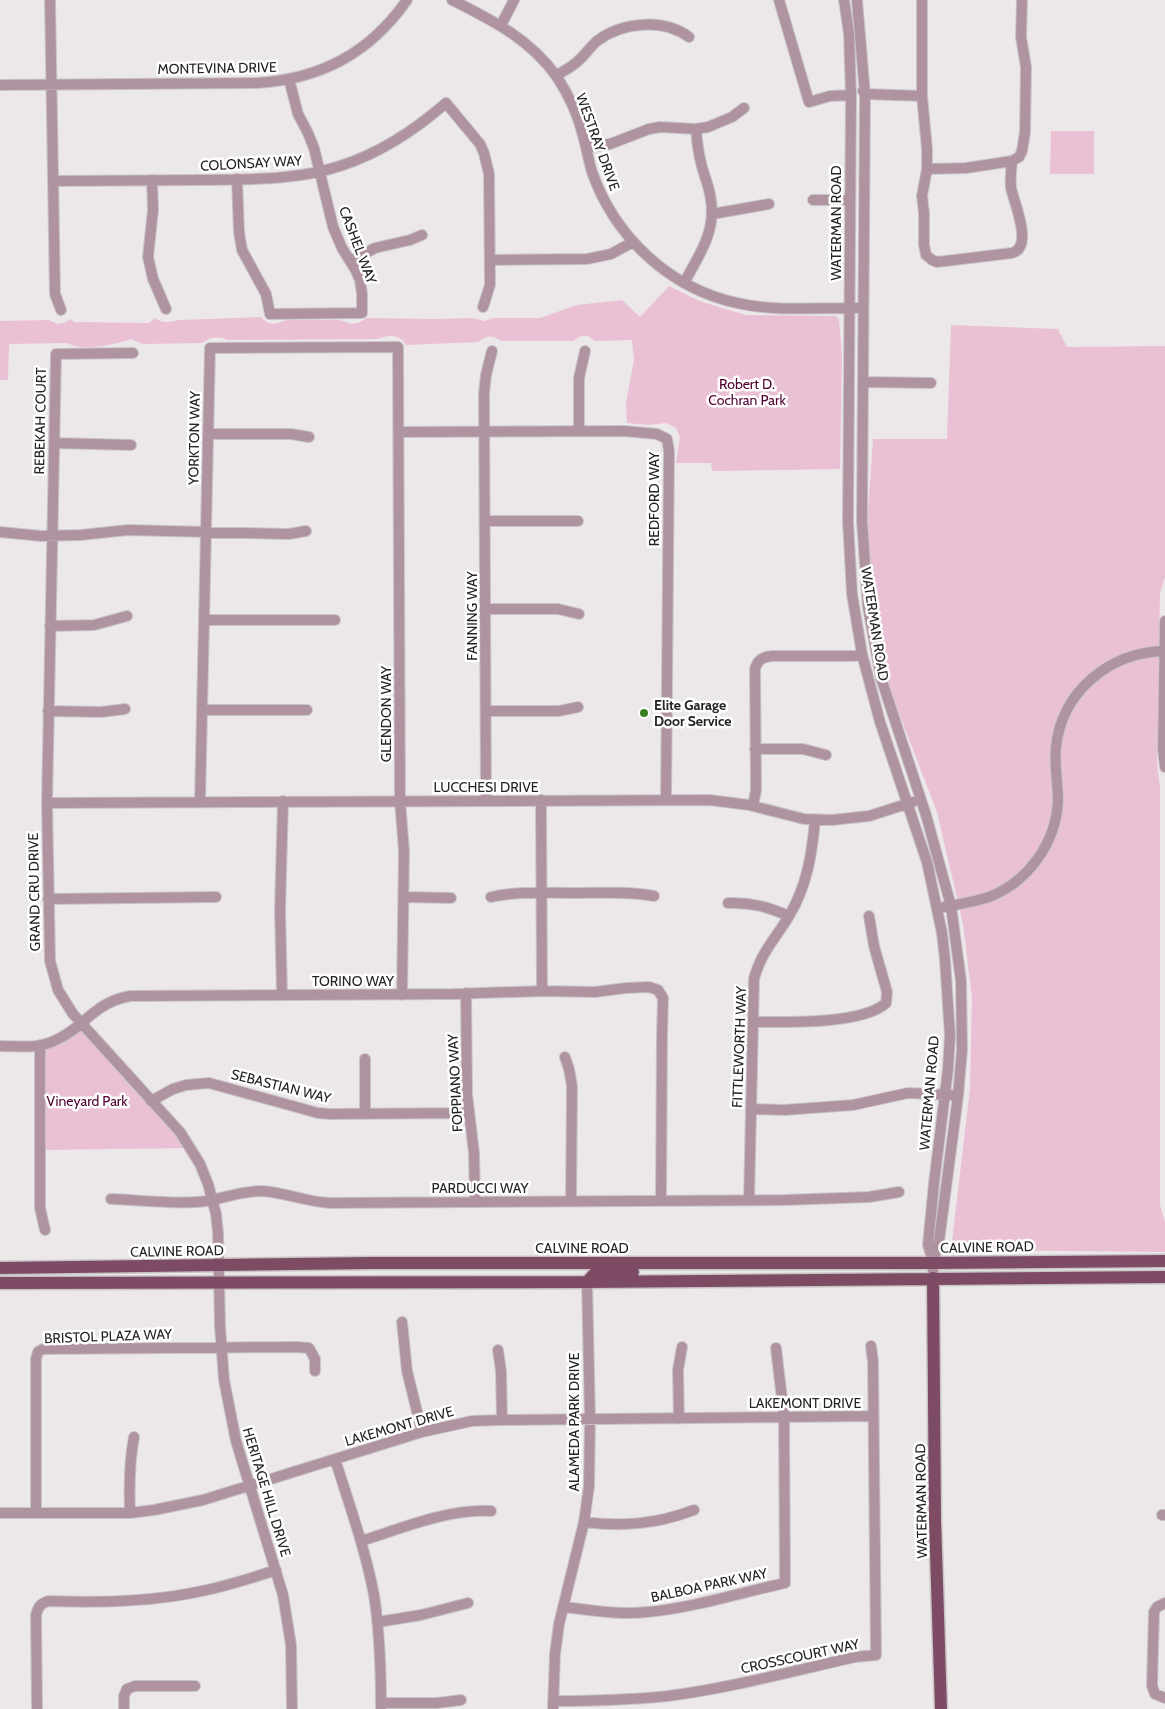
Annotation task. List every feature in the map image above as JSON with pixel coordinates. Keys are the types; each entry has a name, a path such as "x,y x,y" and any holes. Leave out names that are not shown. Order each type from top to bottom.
{"main road":[{"name":"CALVINE ROAD","path":"0,1268 319,1264 1165,1261"},
{"path":"587,1282 596,1272 671,1271 696,1263"},
{"path":"218,1283 228,1274 302,1274 319,1264"},
{"path":"112,1283 132,1276 210,1276 219,1265"},
{"path":"0,1283 587,1282 1165,1276"},
{"name":"WATERMAN ROAD","path":"933,1278 935,1520 941,1709"}],"street":[{"path":"50,0 55,294 61,310"},
{"name":"MONTEVINA DRIVE","path":"0,85 256,82 289,79 322,70 355,53 384,28 407,0"},
{"name":"WESTRAY DRIVE","path":"452,0 501,25 529,46 556,76 567,93 576,114 592,171 609,210 633,242 664,271 716,298 756,307 864,308"},
{"path":"501,25 514,0"},
{"path":"779,0 809,102 830,96 851,95"},
{"name":"WATERMAN ROAD","path":"857,0 866,94 862,520 868,606 880,678 921,799 951,906 961,981 962,1050 958,1096 939,1241 933,1263 933,1278"},
{"path":"922,0 922,96 927,131 927,169 922,196 924,251 928,258 937,262 1017,251 1022,242 1022,234 1011,187 1012,161"},
{"path":"927,169 966,168 1012,161 1019,157 1022,151 1025,132 1026,67 1022,41 1022,0"},
{"name":"WATERMAN ROAD","path":"844,4 849,34 851,95 849,548 852,594 862,654 880,722 927,862 937,908 945,960 949,1009 950,1044 946,1094 928,1245 933,1263"},
{"name":"WATERMAN ROAD","path":"844,4 853,18 858,79 866,94"},
{"path":"556,76 577,62 597,41 628,27 654,25 668,27 689,37"},
{"name":"CASHEL WAY","path":"237,179 239,232 242,250 266,294 270,314 362,313 360,280 333,227 312,142 294,103 289,79"},
{"path":"866,94 922,96"},
{"name":"COLONSAY WAY","path":"53,181 237,179 288,177 319,172 365,157 386,146 422,123 446,103 477,139 488,163 490,260"},
{"path":"586,148 610,144 649,128 696,129 720,123 744,108"},
{"path":"684,283 707,239 712,214 709,190 701,164 696,129"},
{"path":"152,180 153,210 148,257 153,279 166,308"},
{"path":"813,200 850,200"},
{"path":"712,214 769,204"},
{"path":"351,260 375,248 410,240 422,235"},
{"path":"483,307 488,297 490,286 490,260 587,259 611,254 633,242"},
{"name":"YORKTON WAY","path":"200,802 210,348 398,347 399,432"},
{"name":"FANNING WAY","path":"486,801 484,432 486,375 492,351"},
{"path":"579,431 579,378 585,351"},
{"name":"REBEKAH COURT","path":"51,536 56,354 133,354"},
{"path":"864,382 931,383"},
{"name":"REDFORD WAY","path":"399,432 624,431 657,434 667,439 669,461 666,800"},
{"name":"GLENDON WAY","path":"399,432 400,801 404,851 402,995"},
{"path":"208,434 290,434 309,437"},
{"path":"54,443 131,445"},
{"path":"485,521 578,520"},
{"path":"0,532 19,535 51,536 81,535 121,530 289,534 306,531"},
{"name":"GRAND CRU DRIVE","path":"51,536 47,803 48,950 53,976 64,1002 80,1024 180,1132 200,1164 213,1199 218,1233 218,1283"},
{"path":"485,609 558,609 579,614"},
{"path":"50,626 94,625 127,616"},
{"path":"204,620 335,620"},
{"path":"1165,621 1165,767"},
{"path":"937,908 975,901 1004,890 1025,873 1042,852 1050,837 1057,811 1056,760 1058,738 1068,707 1092,677 1115,662 1141,653 1164,651"},
{"path":"753,806 756,790 755,669 760,659 772,656 853,656 862,654"},
{"path":"486,711 559,711 578,707"},
{"path":"48,711 101,712 125,710"},
{"path":"202,710 307,710"},
{"path":"755,749 803,749 826,755"},
{"name":"LUCCHESI DRIVE","path":"47,803 709,800 753,806 789,816 815,820 851,819 877,814 921,799"},
{"path":"541,800 542,991"},
{"path":"282,995 280,910 283,801"},
{"name":"FITTLEWORTH WAY","path":"749,1200 753,990 757,968 768,945 789,916 799,895 809,866 815,820"},
{"path":"490,897 506,894 541,893 637,893 654,896"},
{"path":"48,899 216,897"},
{"path":"404,897 451,898"},
{"path":"728,903 756,904 770,907 789,916"},
{"path":"753,1022 844,1019 880,1009 886,1003 887,992 874,946 869,916"},
{"name":"TORINO WAY","path":"0,1046 40,1045 63,1036 100,1007 112,1001 130,996 594,992 649,987 658,990 663,998 661,1201"},
{"name":"FOPPIANO WAY","path":"466,993 468,1113 474,1153 475,1202"},
{"path":"40,1045 40,1208 46,1230"},
{"path":"565,1057 572,1086 571,1201"},
{"path":"365,1059 366,1114"},
{"name":"SEBASTIAN WAY","path":"151,1101 173,1089 186,1085 209,1083 318,1113 468,1113"},
{"path":"751,1109 784,1110 853,1106 908,1093 958,1096"},
{"name":"PARDUCCI WAY","path":"111,1199 197,1202 233,1194 263,1191 319,1203 661,1201 869,1197 899,1192"},
{"name":"ALAMEDA PARK DRIVE","path":"553,1705 555,1654 563,1606 584,1522 591,1458 587,1282"},
{"name":"HERITAGE HILL DRIVE","path":"218,1283 221,1347 228,1406 236,1441 276,1570 288,1619 291,1645 292,1709"},
{"path":"402,1322 407,1370 422,1432"},
{"path":"221,1347 297,1346 309,1348 315,1358 316,1371"},
{"path":"871,1346 873,1362 873,1416"},
{"name":"BRISTOL PLAZA WAY","path":"36,1513 36,1359 38,1352 43,1349 221,1347"},
{"path":"679,1419 678,1370 682,1347"},
{"path":"776,1348 784,1416"},
{"path":"498,1350 501,1371 502,1420"},
{"name":"BALBOA PARK WAY","path":"563,1606 604,1612 646,1612 681,1607 785,1583 784,1416"},
{"name":"LAKEMONT DRIVE","path":"0,1513 130,1512 179,1506 250,1486 422,1432 472,1421 873,1416"},
{"name":"CROSSCOURT WAY","path":"553,1705 669,1695 724,1686 855,1657 876,1655 873,1416"},
{"path":"130,1512 130,1459 134,1437"},
{"path":"335,1459 361,1541 374,1595 380,1653 381,1706 460,1700"},
{"path":"584,1522 606,1525 640,1525 662,1521 694,1510"},
{"path":"361,1541 444,1515 461,1512 491,1511"},
{"path":"37,1709 36,1615 43,1603 48,1601 124,1601 170,1597 231,1584 276,1570"},
{"path":"378,1622 421,1615 468,1603"},
{"path":"1165,1603 1157,1607 1154,1612 1152,1686 1155,1694 1165,1698"},
{"path":"124,1709 124,1696 127,1689 135,1686 195,1686"}],"green space":[{"path":"1051,131 1094,131 1094,174 1050,174"},
{"name":"Robert D. Cochran Park","path":"669,286 699,301 746,315 835,316 839,319 842,356 840,469 712,471 711,463 676,463 680,437 676,428 666,423 649,425 627,423 626,403 634,360 632,340 595,341 588,336 581,336 573,341 501,341 495,337 489,337 478,342 406,345 400,338 389,336 377,339 228,340 211,338 202,343 142,344 131,339 90,347 74,346 67,343 9,344 8,380 0,380 0,321 49,320 57,324 71,319 74,322 149,323 155,318 167,322 261,317 268,323 274,324 287,320 339,320 351,324 358,323 367,318 472,318 485,321 493,318 540,318 577,305 622,300 640,317"},
{"path":"951,325 1058,329 1067,347 1165,346 1165,577 1160,593 1157,763 1160,787 1160,1205 1165,1222 1165,1252 951,1250 970,1088 972,998 963,924 937,812 883,672 866,541 873,439 947,439"},
{"name":"Vineyard Park","path":"80,1024 191,1148 40,1150 40,1045"}],"place":[{"name":"Elite Garage Door Service","path":"644,713"}]}
